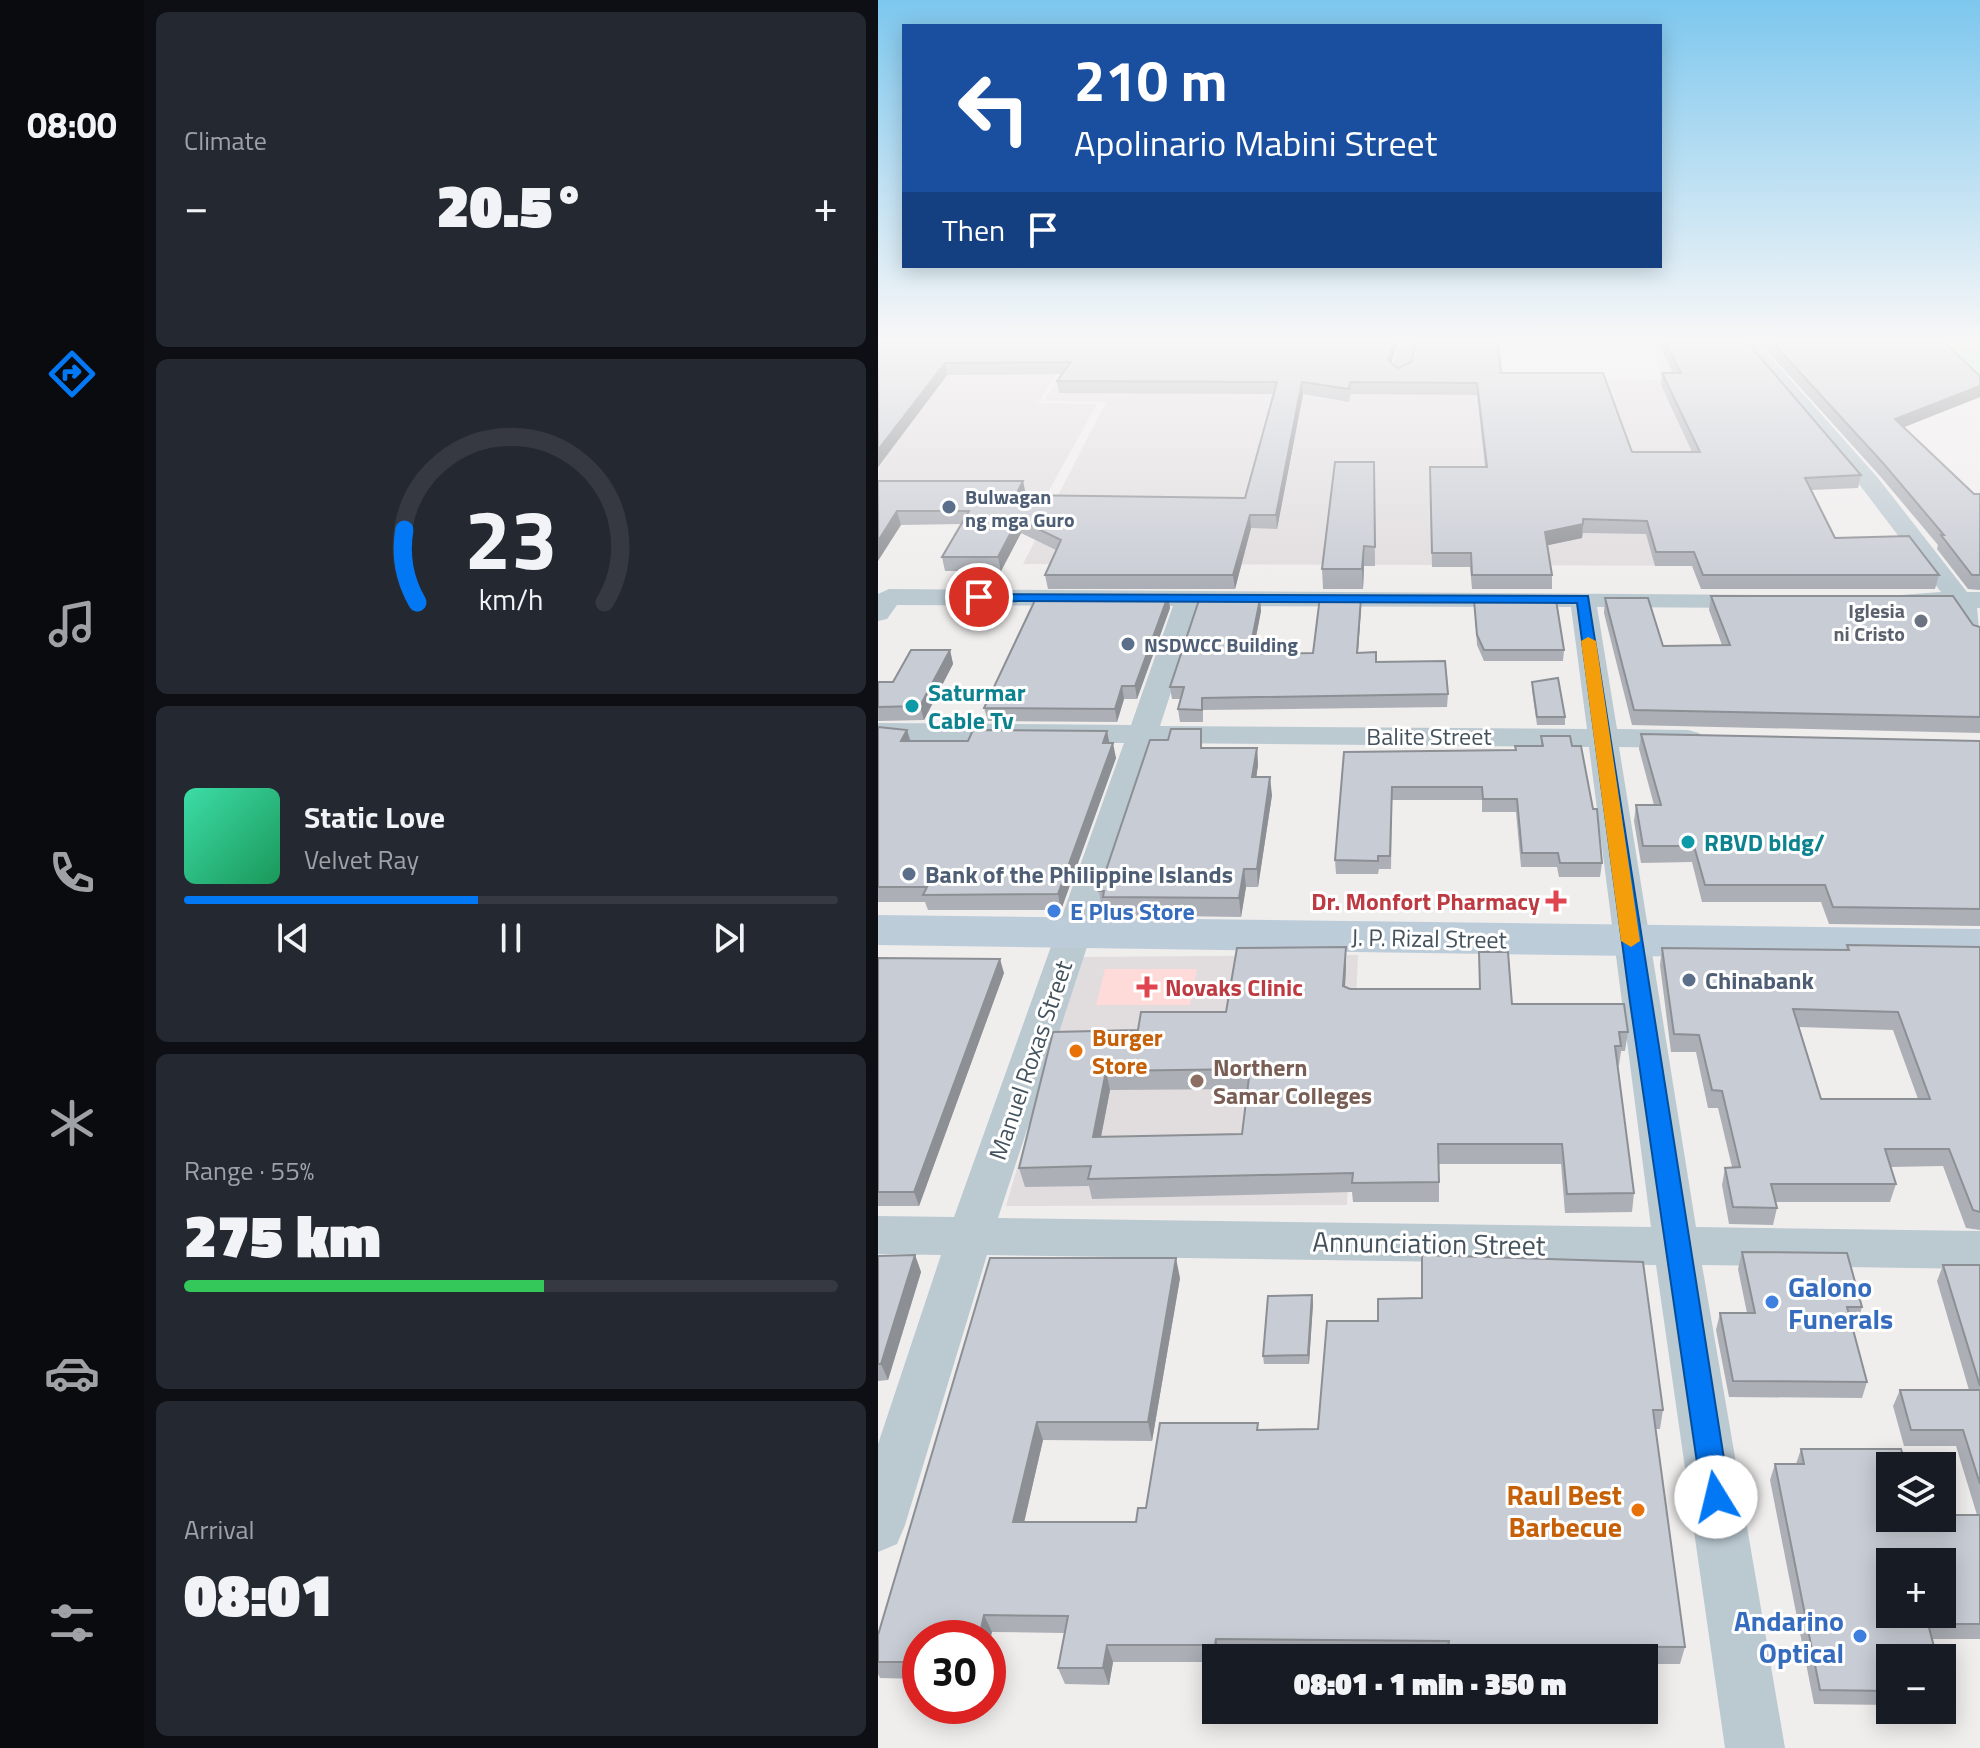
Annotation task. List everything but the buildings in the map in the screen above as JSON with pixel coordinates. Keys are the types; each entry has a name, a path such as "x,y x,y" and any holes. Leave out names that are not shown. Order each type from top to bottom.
{"main road":[{"name":"J. P. Rizal Street","path":"878,930 1980,945"}],"street":[{"path":"1821,425 1970,600 1980,632"},
{"path":"883,605 1189,598 1787,600"},
{"name":"Manuel Roxas Street","path":"878,1525 970,1236 1189,598"},
{"path":"1583,599 1676,1247 1755,1748"},
{"path":"1882,600 1970,600"},
{"name":"Balite Street","path":"878,732 1711,740"},
{"name":"Annunciation Street","path":"878,1235 1980,1250"}],"shaded area":[{"path":"878,425 1086,425 1047,494 878,493"},
{"path":"1094,425 1744,425 1822,566 1023,564"},
{"name":"Northern Samar Colleges","path":"1358,955 1347,1205 1006,1206 1079,957"},
{"name":"Novaks Clinic","path":"1105,969 1197,969 1190,1005 1096,1005"}],"slow traffic":[{"path":"1588,641 1631,941"}],"place":[{"name":"Bulwagan ng mga Guro","path":"949,507"},
{"name":"Iglesia ni Cristo","path":"1921,621"},
{"name":"NSDWCC Building","path":"1128,644"},
{"name":"Saturmar Cable Tv","path":"912,706"},
{"name":"RBVD bldg/","path":"1688,842"},
{"name":"Bank of the Philippine Islands","path":"909,874"},
{"name":"Dr. Monfort Pharmacy","path":"1556,901"},
{"name":"E Plus Store","path":"1054,911"},
{"name":"Chinabank","path":"1689,980"},
{"name":"Novaks Clinic","path":"1147,987"},
{"name":"Burger Store","path":"1076,1051"},
{"name":"Northern Samar Colleges","path":"1197,1081"},
{"name":"Galono Funerals","path":"1772,1302"},
{"name":"Raul Best Barbecue","path":"1638,1510"},
{"name":"Andarino Optical","path":"1860,1636"}],"route":[{"path":"979,597 1583,599 1640,1002 1716,1497"}]}
